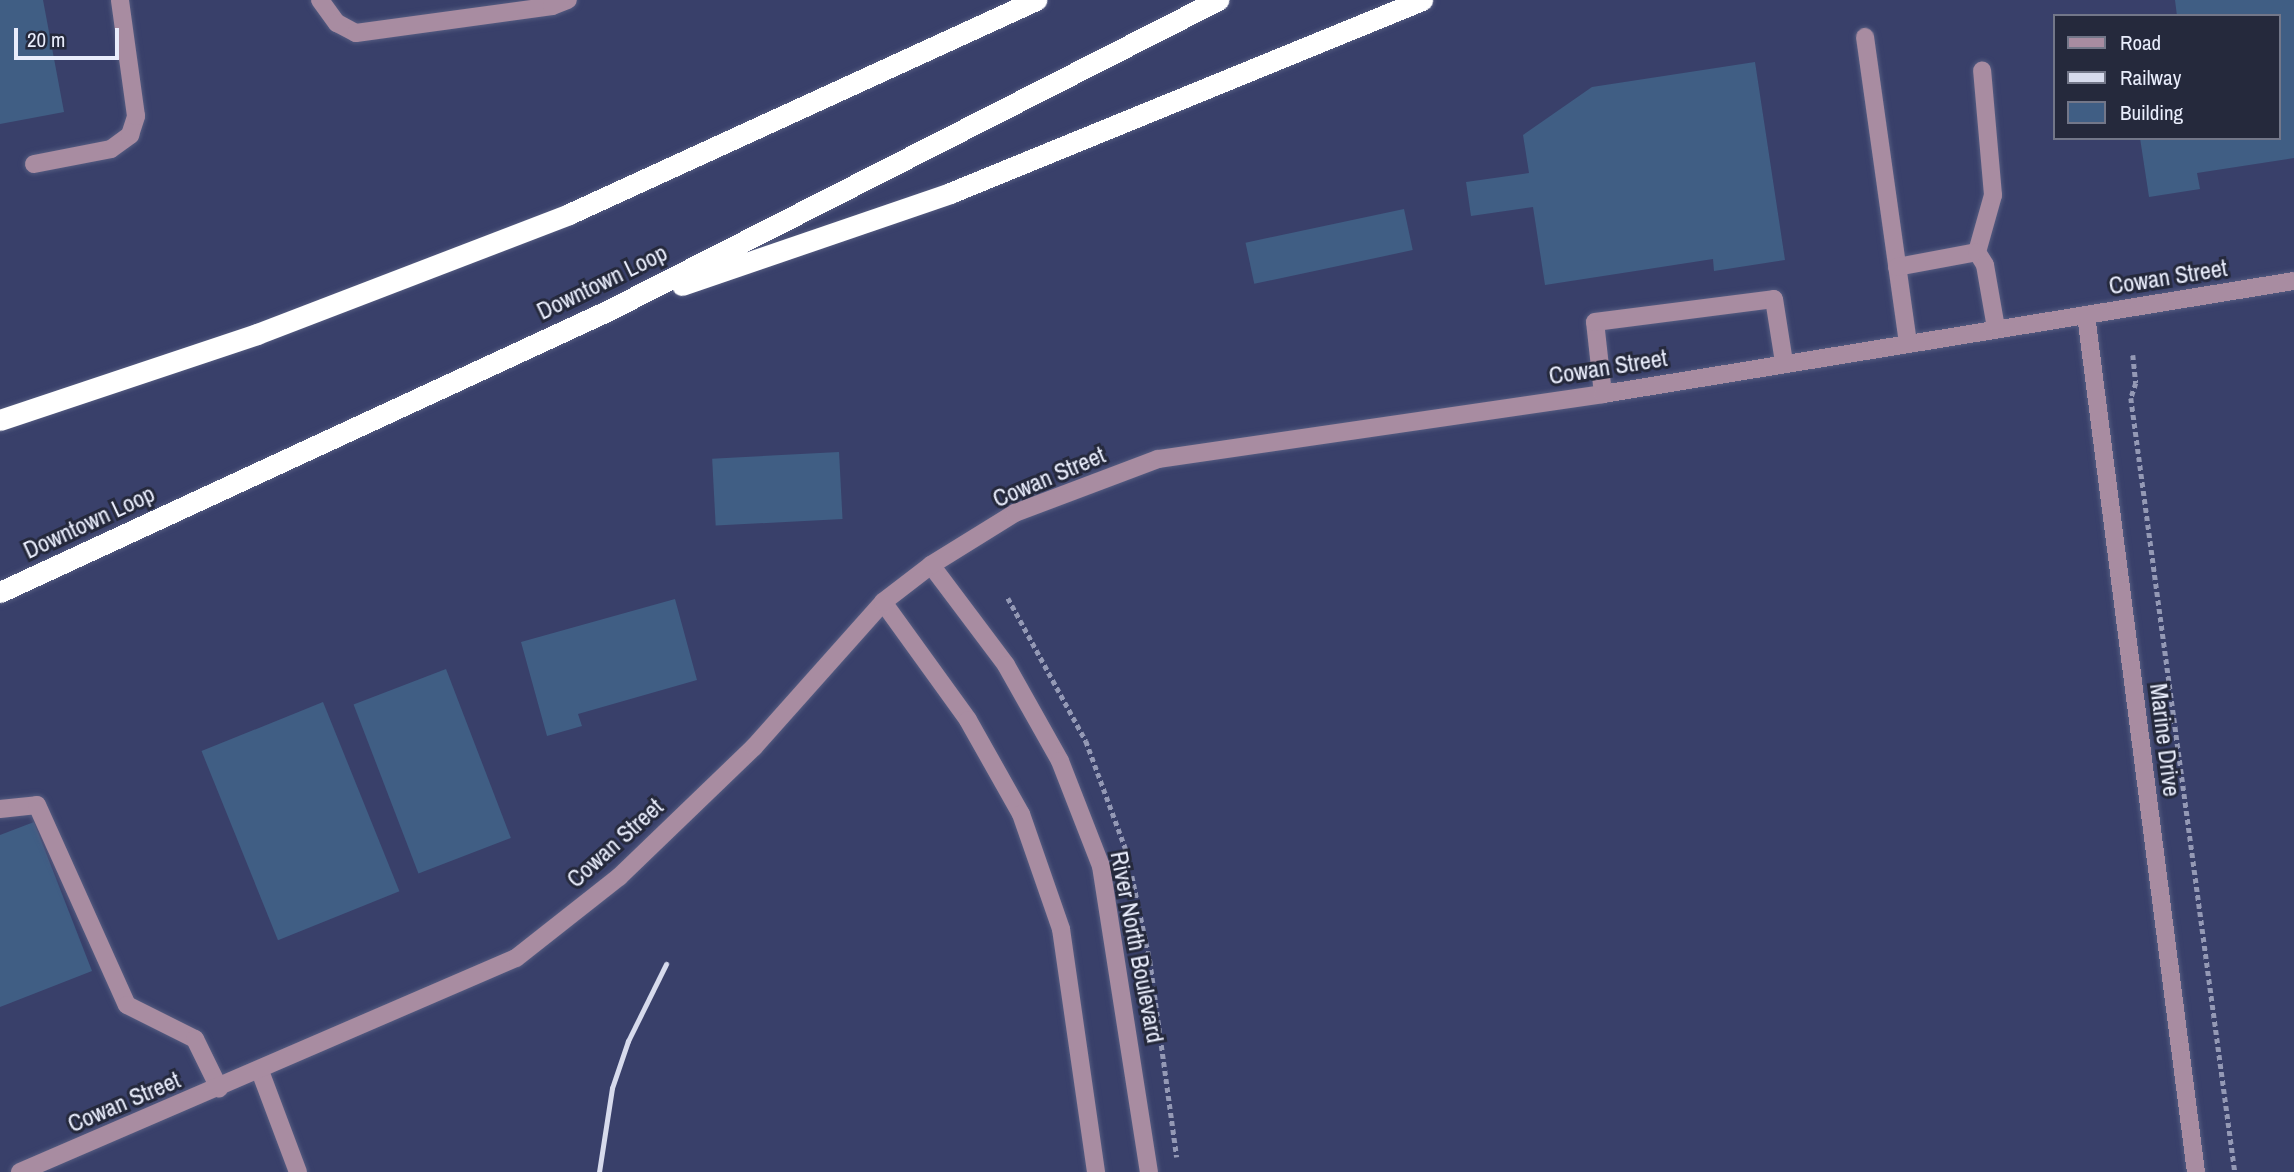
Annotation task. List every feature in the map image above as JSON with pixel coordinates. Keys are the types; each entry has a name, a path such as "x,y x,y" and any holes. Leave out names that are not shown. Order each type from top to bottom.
{"highway":[{"path":"0,420 257,334 569,214 1036,0"},
{"name":"Downtown Loop","path":"0,592 607,311 1218,0"},
{"path":"607,311 950,193 1422,0"}],"street":[{"path":"34,164 111,149 130,135 136,116 120,0"},
{"path":"320,0 337,23 356,33 552,6 568,0"},
{"path":"1865,37 1908,342"},
{"path":"1982,70 1993,195 1977,252 1985,265 1996,328"},
{"path":"1897,267 1977,252"},
{"name":"Cowan Street","path":"20,1172 260,1071 516,958 619,877 754,747 883,602 931,565 1015,513 1158,459 1603,394 1784,362 2294,281"},
{"path":"1603,394 1595,322 1774,299 1784,362"},
{"name":"Marine Drive","path":"2086,315 2196,1172"},
{"name":"River North Boulevard","path":"931,565 1013,677 1060,761 1101,866 1149,1172"},
{"path":"883,602 968,720 1021,814 1060,929 1096,1172"},
{"path":"0,809 37,804 127,1005 195,1040 219,1088"},
{"path":"260,1071 298,1172"}],"path":[{"path":"2133,355 2136,383 2131,398 2235,1172"}],"building":[{"path":"0,0 43,0 64,112 0,124"},
{"path":"2175,0 2294,0 2294,158 2197,173 2200,189 2149,197 2140,140 2280,140 2280,14 2177,14"},
{"path":"1755,62 1785,260 1714,271 1713,259 1545,285 1533,207 1471,216 1466,182 1529,173 1523,135 1592,87"},
{"path":"1404,209 1413,250 1254,284 1246,243"},
{"path":"839,452 843,519 716,526 712,459"},
{"path":"675,599 697,680 578,714 582,726 547,736 521,642"},
{"path":"446,669 511,838 418,873 354,704"},
{"path":"323,702 399,891 278,940 202,751"},
{"path":"34,822 92,971 0,1007 0,835"}],"railway":[{"path":"599,1172 612,1088 628,1041 666,964"}]}
